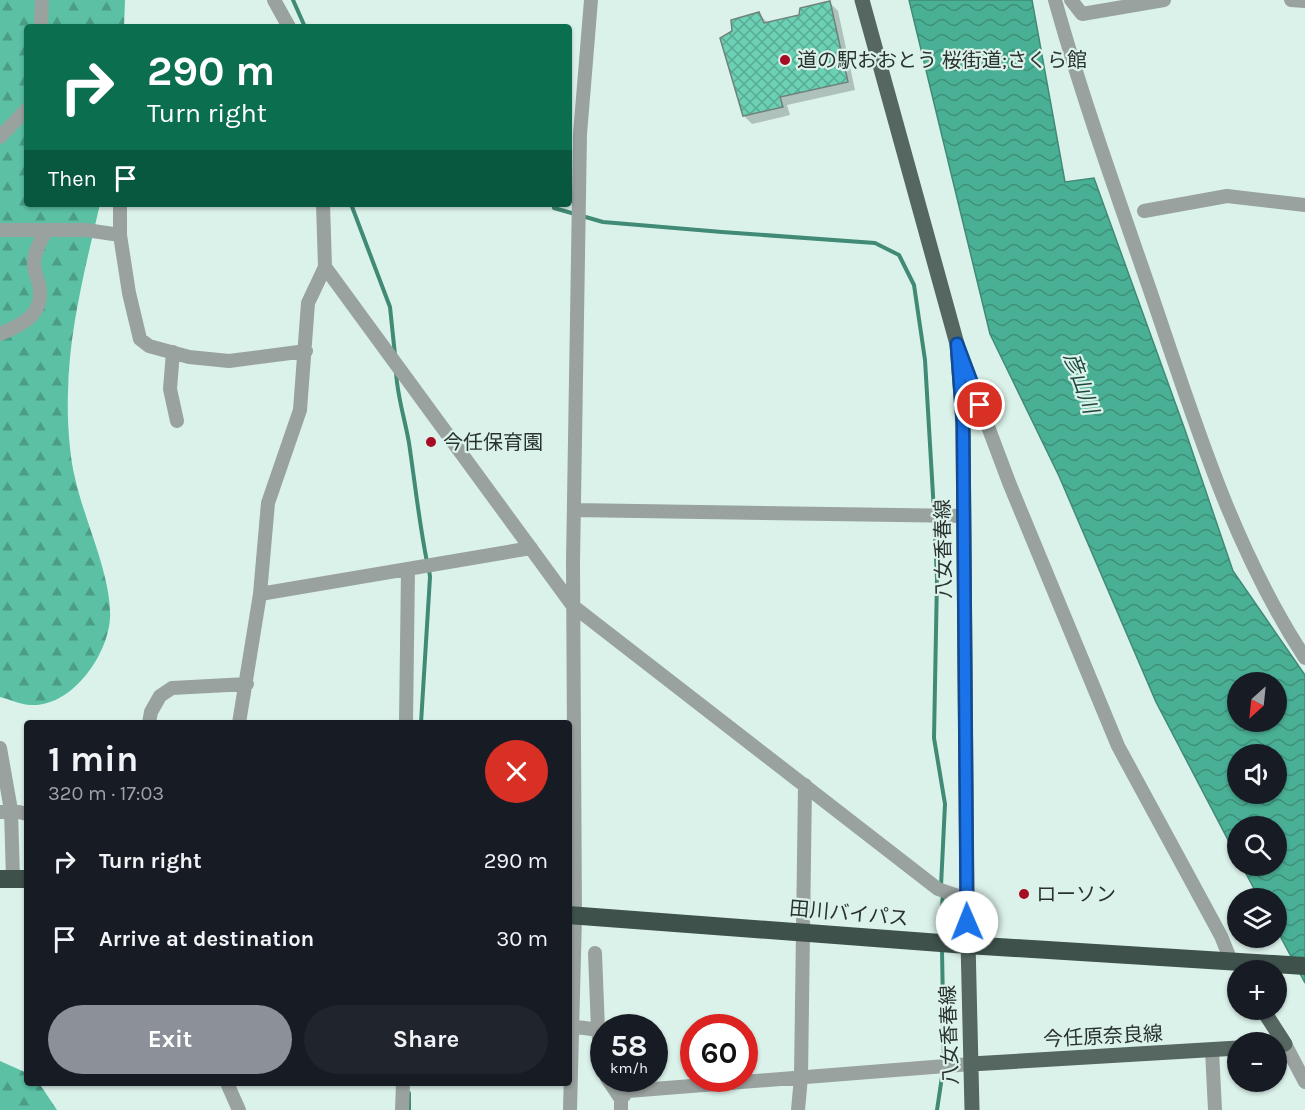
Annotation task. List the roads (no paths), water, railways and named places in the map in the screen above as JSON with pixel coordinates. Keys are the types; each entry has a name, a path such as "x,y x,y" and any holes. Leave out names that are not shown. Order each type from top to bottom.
{"highway":[{"name":"田川バイパス","path":"572,916 804,931 1227,964"},
{"name":"田川バイパス","path":"1287,966 1305,966"}],"main road":[{"name":"八女香春線","path":"862,0 957,344 963,423 967,899 972,1110"},
{"name":"今任原奈良線","path":"971,1064 1227,1049"}],"street":[{"path":"41,24 42,0"},
{"path":"572,916 573,606 580,134 591,0"},
{"path":"1055,0 1160,320 1235,530 1269,599 1305,658"},
{"path":"1071,0 1082,14 1164,0"},
{"path":"1291,0 1305,1"},
{"path":"275,1 287,24"},
{"path":"0,137 24,112"},
{"path":"1144,210 1227,196 1305,205"},
{"path":"120,207 120,235 129,293 140,339 149,346 229,361 306,351"},
{"path":"240,720 260,594 268,503 300,410 308,303 325,267 323,207"},
{"path":"0,230 86,230 120,235"},
{"path":"0,334 28,321 36,312 41,301 34,264 36,250 46,231"},
{"path":"325,267 573,606 938,889 967,899"},
{"path":"957,344 1010,485 1118,746 1235,960"},
{"path":"173,352 170,388 177,421"},
{"path":"574,510 964,516"},
{"path":"260,594 531,548"},
{"path":"406,720 408,569"},
{"path":"150,720 151,712 160,696 172,688 247,684"},
{"path":"1,757 14,879"},
{"path":"798,1110 801,1077 805,785"},
{"path":"5,811 24,814"},
{"path":"595,952 597,1014"},
{"path":"572,1030 590,1030"},
{"path":"1212,1050 1215,1110"},
{"path":"1287,1054 1305,1082"},
{"path":"621,1105 628,1091 971,1064"},
{"path":"228,1086 239,1110"},
{"path":"402,1110 403,1086"},
{"path":"570,1086 570,1110"}],"water":[{"name":"彦山川","path":"909,0 1032,0 1065,182 1094,178 1233,571 1305,675 1305,983 1287,948 1287,888 1254,888 1247,876 1287,876 1287,816 1227,816 1227,838 1156,702 1059,476 990,334"}],"waterway":[{"path":"293,0 304,24"},
{"path":"352,207 390,307 395,355"},
{"path":"554,207 575,214"},
{"path":"582,216 603,222 875,243 899,255 914,285 925,360 934,512"},
{"path":"396,371 427,562"},
{"path":"934,520 937,578 934,738 945,804 941,886"},
{"path":"421,720 429,569"},
{"path":"940,936 943,893"},
{"path":"942,950 944,1062"},
{"path":"937,1110 943,1070"},
{"path":"409,1093 409,1110"}],"place":[{"name":"道の駅おおとう 桜街道;さくら館","path":"785,60"},
{"name":"今任保育園","path":"431,442"},
{"name":"ローソン","path":"1024,894"}]}
